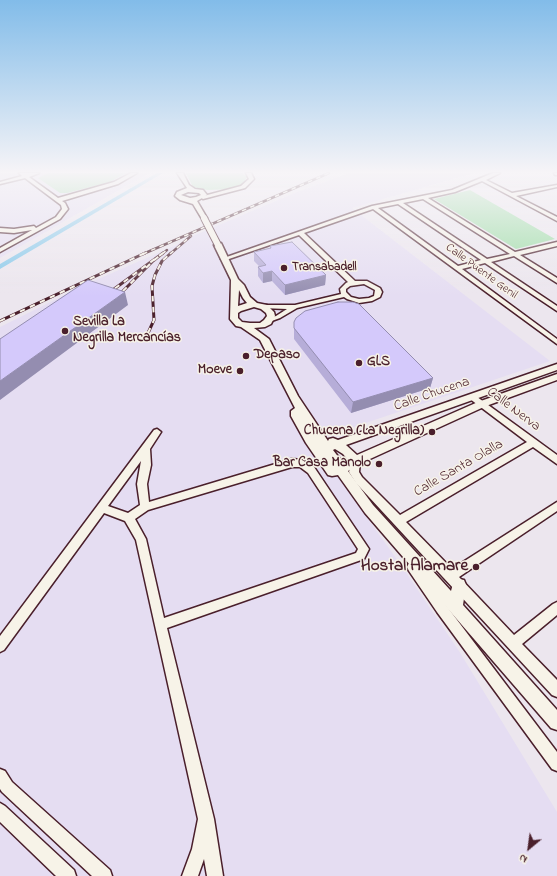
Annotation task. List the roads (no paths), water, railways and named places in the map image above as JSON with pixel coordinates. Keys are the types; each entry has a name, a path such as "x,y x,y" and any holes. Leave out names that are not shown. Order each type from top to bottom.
{"street":[{"path":"0,250 62,214"},
{"path":"203,214 234,280 240,285 247,298 257,306 270,312 271,316 264,339"},
{"path":"224,259 354,214"},
{"name":"Calle Puente Genil","path":"383,214 557,342"},
{"path":"417,214 557,309"},
{"path":"451,214 557,282"},
{"path":"548,214 557,219"},
{"path":"0,230 14,231 42,227"},
{"path":"300,233 353,282"},
{"path":"457,268 557,244"},
{"path":"234,280 234,319 264,339 293,397 313,429 332,472 341,470 350,484 395,540 557,722"},
{"path":"353,282 370,284 378,289 379,294 374,299 365,301 353,300 345,295 343,289 345,286 353,282"},
{"path":"234,312 241,307 295,307 345,295"},
{"path":"244,326 256,326 278,317 295,307"},
{"name":"Calle Chucena","path":"322,450 557,367"},
{"name":"Calle Chucena","path":"341,470 355,461 482,404 557,377"},
{"path":"293,397 296,416 322,450"},
{"name":"Calle Nerva","path":"472,397 557,460"},
{"path":"313,429 347,451 355,461 354,472 358,480 399,521 557,690"},
{"path":"0,646 157,432"},
{"name":"Calle Santa Olalla","path":"399,521 534,442"},
{"path":"145,449 146,465 142,484 145,507"},
{"path":"129,518 145,507 292,463 302,464 311,470 364,549 360,556 160,625"},
{"path":"455,581 557,506"},
{"path":"102,508 129,518 142,539 160,625 206,819 215,876"},
{"path":"395,540 441,608 557,764"},
{"path":"455,581 455,607"},
{"path":"513,643 557,608"},
{"path":"0,776 7,786 104,876"},
{"path":"0,811 68,876"},
{"path":"190,876 200,849 206,819"}],"waterway":[{"path":"0,267 91,214"}],"railway":[{"path":"143,254 235,214"},
{"path":"170,254 191,236"},
{"path":"162,254 167,250"},
{"path":"0,321 145,253"},
{"path":"106,295 163,253 115,299"},
{"path":"148,333 154,320 152,286 155,275 162,261 171,253"}],"place":[{"name":"Transabadell","path":"284,268"},
{"name":"Sevilla La Negrilla Mercancías","path":"65,331"},
{"name":"Depaso","path":"246,356"},
{"name":"GLS","path":"359,363"},
{"name":"Moeve","path":"240,371"},
{"name":"Chucena (La Negrilla)","path":"432,432"},
{"name":"Bar Casa Manolo","path":"379,464"},
{"name":"Hostal Alamare","path":"476,567"}]}
